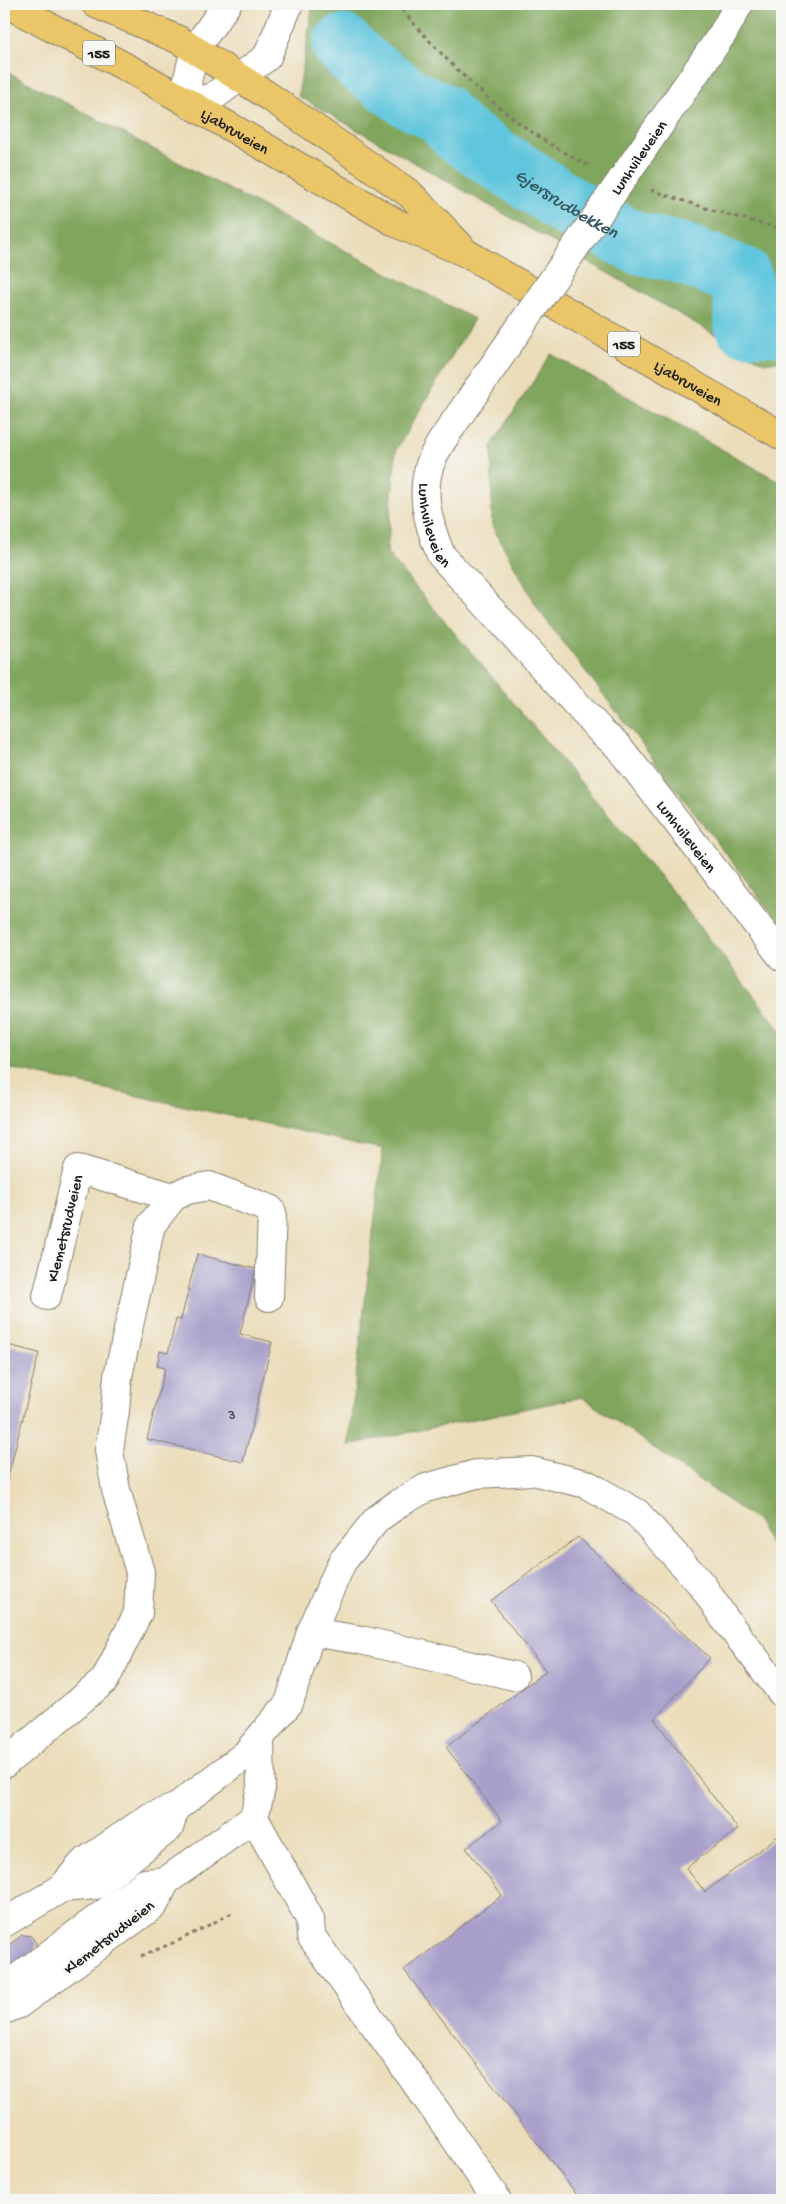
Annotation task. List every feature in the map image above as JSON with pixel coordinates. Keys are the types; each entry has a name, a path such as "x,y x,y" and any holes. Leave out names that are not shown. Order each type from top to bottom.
{"main road":[{"name":"Ljabruveien","path":"7,4 136,72 398,224 466,253 782,436"},
{"name":"Ljabruveien","path":"96,4 179,40 241,78 410,194 466,253"}],"street":[{"path":"227,4 195,49 187,82 191,105 214,96 268,57 289,4"},
{"name":"Lunhvileveien","path":"739,4 723,34 456,420 433,457 426,482 428,520 441,555 601,731 618,746 782,956"},
{"name":"Klemetsrudveien","path":"48,1296 78,1169 173,1197"},
{"path":"4,1764 105,1680 138,1613 140,1572 116,1490 109,1450 118,1376 130,1313 151,1225 173,1197 187,1190 209,1186 270,1209 272,1212 269,1297"},
{"path":"4,1922 62,1888 83,1863 150,1816 175,1808 245,1755 289,1703 311,1632 342,1562 377,1519 399,1503 426,1488 476,1474 532,1471 586,1484 637,1513 702,1585 724,1618 782,1693"},
{"path":"311,1632 361,1640 514,1676"},
{"path":"166,1881 254,1818 261,1788 260,1739"},
{"path":"254,1818 310,1919 311,1936 497,2200"},
{"name":"Klemetsrudveien","path":"4,1990 16,1979 145,1883 166,1881"},
{"name":"Klemetsrudveien","path":"4,2010 19,2004 154,1905 166,1881"}],"path":[{"path":"397,4 443,57 499,109 561,152 600,171"},
{"path":"644,188 708,209 782,229"},
{"path":"136,1957 178,1941 234,1912"}],"green space":[{"path":"313,4 782,4 782,360 765,363 298,96"},
{"path":"4,70 474,319 396,450 387,553 668,886 782,1032 782,1566 757,1521 582,1397 348,1445 383,1149 4,1067"},
{"path":"551,354 782,483 782,927 540,612 492,526 492,445"}],"building":[{"path":"197,1254 256,1269 240,1334 272,1342 243,1462 147,1439 165,1368 157,1366 160,1351 168,1353 176,1319 181,1320"},
{"path":"4,1344 39,1353 4,1493"},
{"path":"578,1537 710,1658 654,1719 738,1829 686,1868 705,1892 782,1833 782,2200 581,2200 404,1970 502,1895 466,1848 502,1821 446,1747 546,1671 491,1601"},
{"path":"22,1935 31,1936 36,1943 35,1951 16,1965 7,1964 4,1959 4,1949"}],"waterway":[{"name":"Gjersrudbekken","path":"343,45 361,63 409,98 440,113 458,133 570,207 636,243 681,253 742,277 745,325 782,326"}]}
